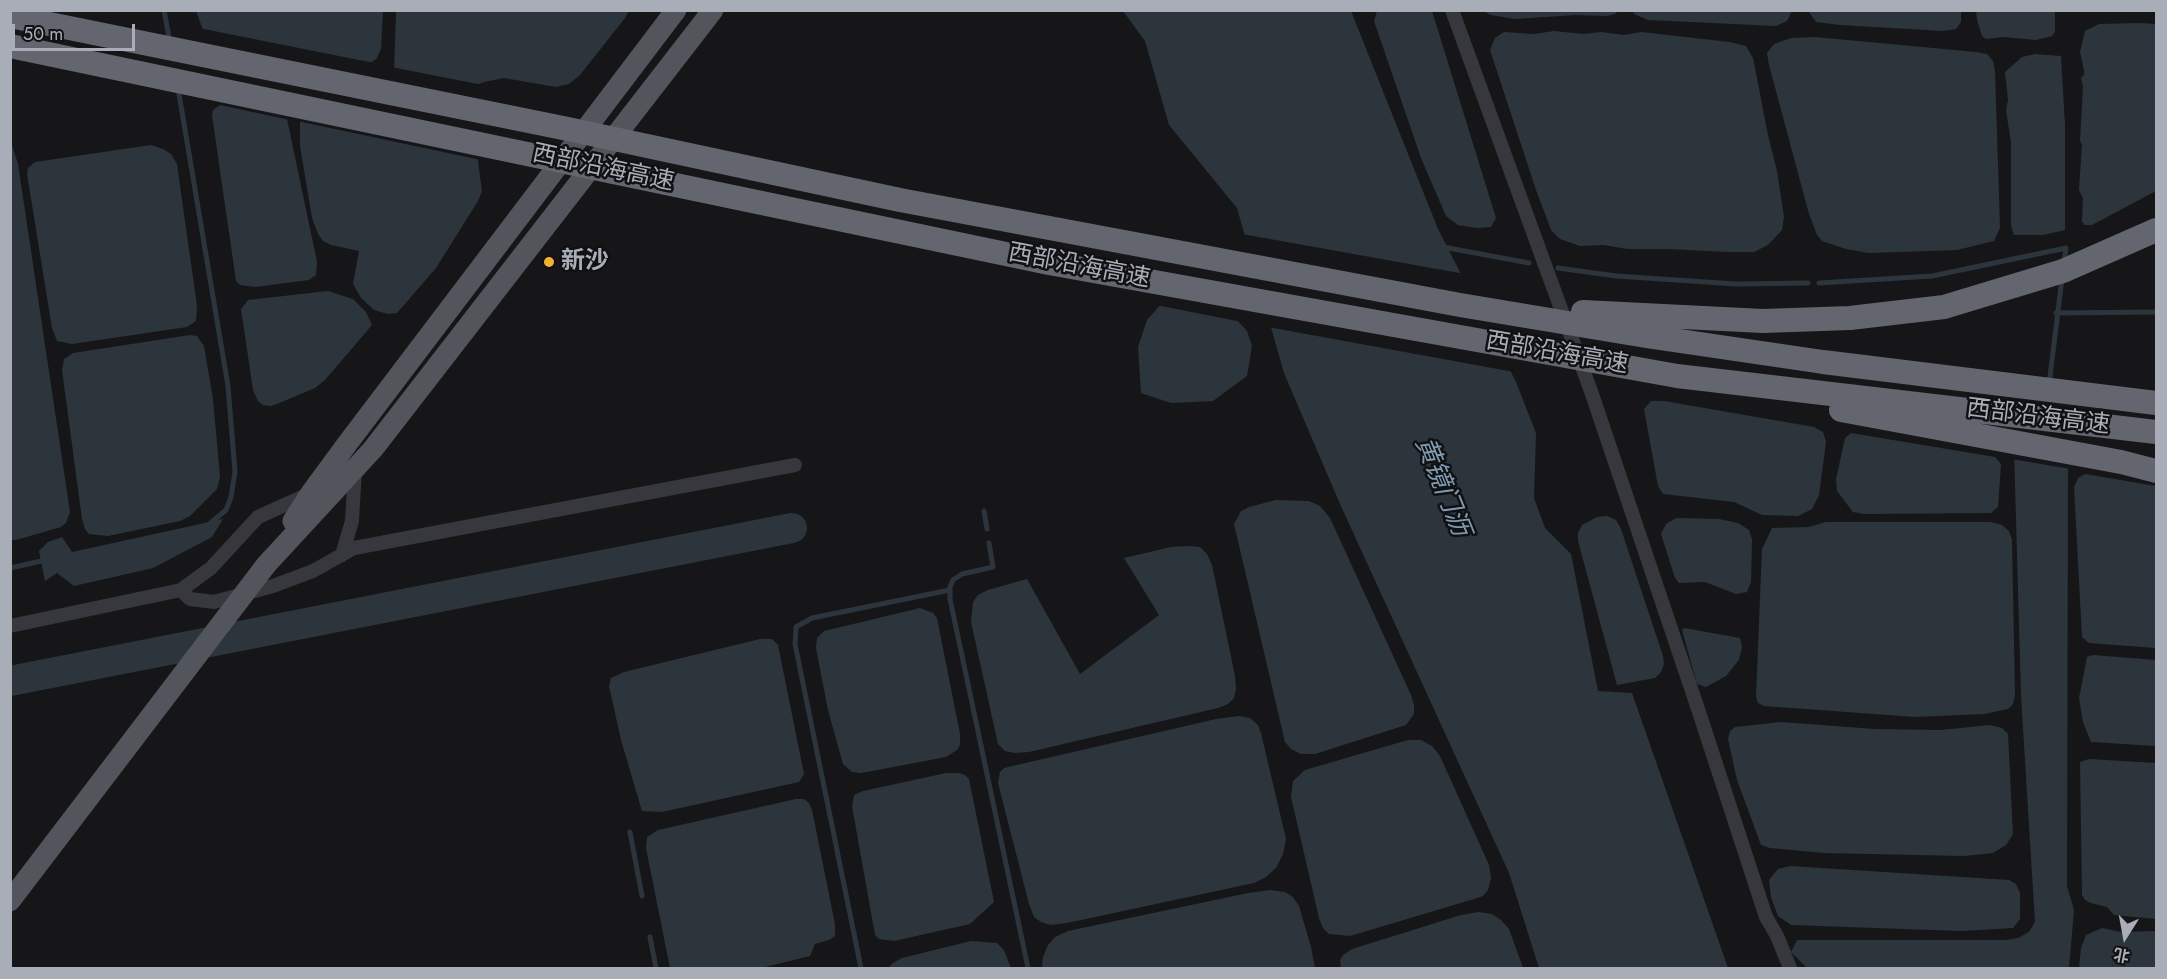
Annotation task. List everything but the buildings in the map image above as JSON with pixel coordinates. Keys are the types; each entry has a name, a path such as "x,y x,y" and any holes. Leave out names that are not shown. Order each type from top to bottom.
{"highway":[{"name":"西部沿海高速","path":"10,16 563,128 900,200 1460,305 1787,357 2157,403"},
{"name":"西部沿海高速","path":"10,46 1049,263 1677,376 2157,432"},
{"path":"1460,305 1763,321 1850,318 1944,306 2063,271 2157,230"},
{"path":"1677,376 1853,412 2121,462 2157,471"}],"main road":[{"path":"266,565 310,493 669,13"},
{"path":"10,901 266,565 373,449 707,19"}],"street":[{"path":"1452,10 1592,394 1766,917 1777,936 1790,969"},
{"path":"181,590 190,598 214,602 273,586 313,571 354,548 795,465"},
{"path":"342,555 352,521 355,468"},
{"path":"10,626 181,590 211,568 258,517 310,493"}],"water":[{"path":"1633,10 1792,11 1787,21 1776,26 1648,20 1634,14"},
{"path":"196,11 383,11 381,49 377,58 366,67 206,38"},
{"path":"396,11 629,11 580,75 569,84 556,87 504,78 471,87 394,74"},
{"name":"黄镜门沥","path":"1123,11 1351,11 1438,229 1516,382 1536,433 1534,498 1545,528 1571,554 1598,691 1632,693 1728,968 1539,968 1509,873 1340,504 1284,373 1237,208 1169,125 1145,41"},
{"path":"1377,11 1432,11 1496,218 1491,227 1477,228 1458,225 1446,216 1421,158 1374,21"},
{"path":"1483,11 1618,11 1607,16 1575,15 1515,19 1491,15"},
{"path":"1808,11 1961,11 1961,22 1956,29 1943,31 1840,25 1816,22"},
{"path":"1976,11 2055,11 2055,32 2052,36 2036,40 2003,37 1986,39 1982,36"},
{"path":"2099,24 2156,24 2156,191 2092,225 2085,225 2082,222 2083,198 2079,190 2082,144 2080,141 2083,86 2081,78 2084,75 2080,52 2085,31"},
{"path":"1554,31 1624,35 1641,32 1730,42 1746,46 1753,58 1777,171 1784,217 1782,230 1768,245 1754,252 1627,249 1604,245 1580,246 1560,239 1551,230 1490,50 1495,38 1504,32 1534,34"},
{"path":"1815,37 1987,54 1993,61 1995,71 2000,228 1994,241 1957,250 1869,253 1846,249 1822,241 1817,235 1809,214 1767,53 1774,44 1791,38"},
{"path":"2035,54 2061,56 2065,125 2065,230 2043,235 2014,235 2011,226 2011,143 2006,110 2008,100 2005,72 2022,57"},
{"path":"223,103 285,109 317,262 316,275 309,280 255,287 240,285 236,281 212,115 213,110"},
{"path":"300,120 476,147 482,191 478,201 436,268 397,313 388,314 374,310 361,298 353,284 359,251 331,245 323,241 318,234 312,218 300,146"},
{"path":"11,142 18,164 70,512 66,523 61,527 16,540 10,540"},
{"path":"151,145 171,154 177,164 197,306 196,321 187,327 72,344 57,341 52,328 27,174 28,168 35,162"},
{"path":"328,291 353,299 366,312 372,325 325,380 315,388 277,404 263,405 258,401 253,390 241,309 248,300"},
{"path":"1163,302 1234,317 1247,331 1252,346 1247,376 1213,401 1171,403 1141,393 1138,347 1147,320"},
{"path":"190,335 197,336 204,346 213,399 220,477 217,489 190,516 180,521 108,536 89,534 82,519 62,370 64,359 73,353"},
{"path":"1651,401 1664,401 1814,427 1823,432 1826,442 1819,495 1812,509 1798,516 1762,515 1734,502 1663,494 1658,486 1644,409"},
{"path":"1851,433 1995,457 2001,464 1998,507 1991,513 1864,514 1853,512 1837,491 1836,479 1845,438"},
{"path":"2014,448 2068,462 2067,886 2074,910 2069,968 1807,968 1791,952 1797,940 2007,940 2018,938 2029,932 2035,922 2021,696"},
{"path":"2085,474 2156,486 2156,648 2089,643 2082,637 2074,487 2078,478"},
{"path":"1276,500 1309,501 1320,506 1330,518 1411,695 1414,714 1406,725 1315,754 1301,754 1291,749 1285,742 1234,524 1241,511"},
{"path":"1607,516 1616,520 1621,529 1664,664 1661,672 1655,678 1617,685 1578,541 1578,533 1582,525 1597,517"},
{"path":"1676,518 1719,519 1738,523 1749,530 1752,539 1751,582 1747,592 1736,594 1705,582 1679,583 1675,578 1661,534 1666,524"},
{"path":"223,519 212,537 153,568 74,586 57,573 45,581 39,551 48,542 62,537 72,552"},
{"path":"1826,522 1990,522 2002,525 2009,531 2012,540 2015,695 2013,704 2008,709 1984,714 1915,717 1764,706 1758,703 1756,697 1762,549 1772,528 1808,527"},
{"path":"1171,547 1200,547 1207,554 1212,565 1235,676 1234,698 1228,704 1218,708 1029,752 1005,751 998,744 971,622 973,602 978,595 1027,579 1080,674 1159,615 1124,558"},
{"path":"920,608 933,613 937,618 960,734 960,745 957,750 946,757 860,773 852,772 843,764 828,710 816,648 817,638 824,631"},
{"path":"1684,628 1740,638 1742,647 1739,660 1726,676 1706,687 1697,684 1682,630"},
{"path":"760,639 772,639 778,645 804,774 799,782 662,812 642,811 621,740 609,686 611,678 624,672"},
{"path":"2093,655 2156,660 2156,746 2091,742 2083,722 2079,698 2087,657"},
{"path":"1239,716 1250,718 1258,725 1261,733 1286,839 1283,854 1276,868 1266,877 1254,883 1067,923 1050,925 1034,917 998,783 1000,772 1004,768 1216,719"},
{"path":"1781,722 1875,729 1941,730 1990,725 2002,728 2008,734 2013,834 2006,845 1993,853 1964,856 1824,853 1770,848 1761,845 1737,780 1728,739 1730,731 1735,727"},
{"path":"1408,740 1421,740 1432,746 1440,756 1489,865 1491,878 1488,890 1483,896 1474,899 1350,936 1329,934 1323,928 1319,918 1291,797 1293,781 1305,770"},
{"path":"2089,759 2156,763 2156,919 2114,915 2107,907 2091,903 2082,895 2080,762"},
{"path":"946,773 959,773 969,779 994,902 970,924 894,941 879,939 875,935 852,806 854,795"},
{"path":"804,799 812,810 835,924 835,936 815,944 810,956 761,968 670,968 646,848 647,837 658,830"},
{"path":"1790,866 2009,880 2016,884 2020,893 2020,919 2013,928 1961,931 1791,925 1778,916 1771,897 1769,880 1778,869"},
{"path":"1270,890 1285,892 1293,897 1299,906 1315,968 1042,968 1043,957 1048,945 1055,937 1068,931"},
{"path":"1478,912 1492,914 1509,929 1523,968 1341,968 1340,960 1352,949 1461,915"},
{"path":"2102,928 2121,932 2156,931 2156,968 2079,968 2081,948 2086,935"},
{"path":"971,941 997,943 1004,950 1011,968 888,968 902,958"}],"pier":[{"path":"199,28 375,63 366,69 206,41"},
{"path":"391,67 483,85 471,90 393,77"},
{"path":"223,100 288,108 290,120 215,104"},
{"path":"302,113 479,147 481,160 297,121"},
{"path":"1242,234 1465,274 1514,372 1268,327"},
{"path":"1164,299 1235,314 1242,322 1156,305"},
{"path":"2011,447 2070,461 2071,469 2011,459"}],"waterway":[{"path":"164,10 170,43"},
{"path":"178,88 228,386 235,472 231,497 226,510 207,526"},
{"path":"1443,247 1529,263"},
{"path":"1819,283 1932,276 2066,248 2064,263"},
{"path":"1558,268 1616,276 1736,284 1808,283"},
{"path":"2049,385 2062,278"},
{"path":"2056,313 2156,312"},
{"path":"984,511 987,529"},
{"path":"10,681 792,528"},
{"path":"989,543 993,567 962,574 953,580 950,587 950,599 1028,968"},
{"path":"10,568 46,560"},
{"path":"861,968 795,644 796,627 812,618 950,590"},
{"path":"630,832 642,896"},
{"path":"650,937 656,968"}],"place":[{"name":"新沙","path":"549,262"}]}
